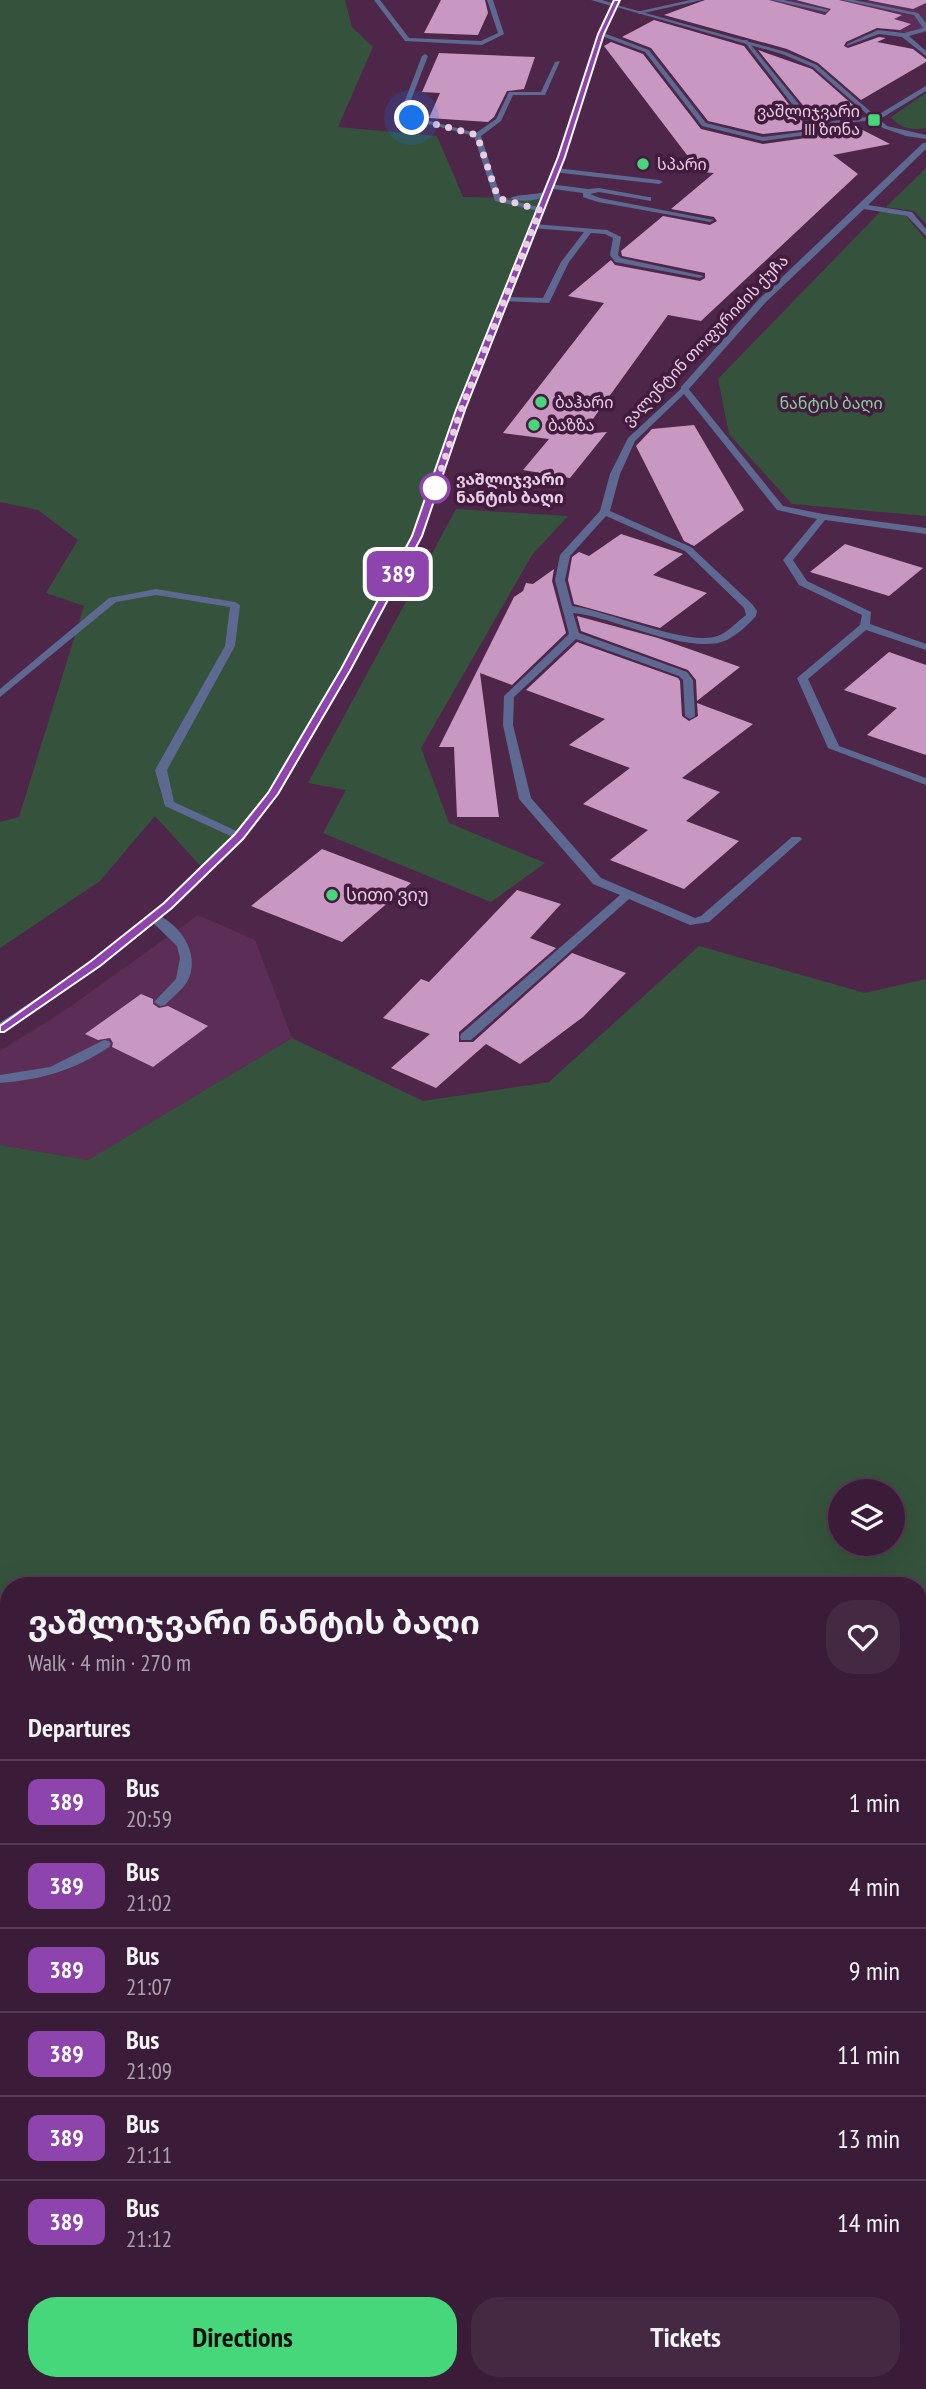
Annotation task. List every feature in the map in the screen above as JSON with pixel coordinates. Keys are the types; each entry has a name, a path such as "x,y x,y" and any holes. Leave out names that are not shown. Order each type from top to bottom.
{"main road":[{"path":"0,1029 67,985 153,917 239,836 272,794 398,575 417,536 461,410 556,170 601,34 616,3"}],"street":[{"path":"377,0 407,40 482,43 501,34 490,0"},
{"path":"594,0 616,3 639,12 745,41 815,66 878,118 885,127 926,137"},
{"path":"639,12 699,0"},
{"path":"775,0 826,10"},
{"path":"845,0 916,14 926,28 904,35 878,32 849,45"},
{"path":"601,34 647,51 704,125 763,139 804,134 812,125 878,118 926,88"},
{"path":"904,35 926,54"},
{"path":"745,41 812,125"},
{"path":"425,56 403,110 412,118 477,135 499,120 511,93 543,94 558,62"},
{"path":"477,135 498,198"},
{"name":"ვალენტინ თოფურიძის ქუჩა","path":"574,635 560,580 565,555 605,512 615,474 631,440 684,389 762,301 926,145"},
{"path":"556,170 659,182"},
{"path":"498,198 532,198 548,190 599,190 648,199"},
{"path":"588,191 586,195 598,200 710,220"},
{"path":"498,198 540,210"},
{"path":"862,206 909,214 926,234"},
{"path":"534,226 607,232 617,237 614,256 618,260 700,276"},
{"path":"506,299 546,301 565,262 589,230"},
{"path":"684,389 780,508 823,517 926,531"},
{"path":"568,609 589,611 654,633 707,641 723,638 751,616 748,606 688,549 605,512"},
{"path":"823,517 788,560 803,583 867,614 865,626 802,678 834,748 926,782"},
{"path":"0,694 114,600 156,592 235,605 230,646 161,770 169,804 239,836"},
{"path":"865,626 926,647"},
{"path":"690,716 688,680 683,674 574,635 509,696 508,725 525,799 597,881 687,920 700,921 796,839"},
{"path":"466,1037 628,894"},
{"path":"153,917 183,945 186,958 182,980 160,1002"},
{"path":"0,1079 44,1075 80,1061 104,1044"}],"shaded area":[{"path":"756,0 926,2 926,33 910,35 884,26"},
{"path":"198,915 255,940 292,1038 88,1160 0,1145 0,1051 67,1009"}],"green space":[{"path":"0,0 345,0 352,27 373,47 338,127 437,136 463,197 532,198 547,193 417,536 282,778 205,871 155,816 100,881 0,948 0,822 19,817 84,606 46,593 78,540 38,510 0,502"},
{"path":"926,93 926,128 907,128 891,117"},
{"path":"926,168 926,224 914,211 886,207"},
{"name":"ნანტის ბაღი","path":"881,211 906,216 926,240 926,516 792,504 729,434 718,379"},
{"path":"456,509 568,516 532,555 421,748 449,823 545,863 491,902 323,833 346,790 308,783"},
{"path":"699,946 865,993 926,979 926,1577 0,1577 0,1145 88,1160 292,1038 423,1101 549,1082"}],"building":[{"path":"441,0 485,0 488,13 478,35 424,33"},
{"path":"705,0 769,0 825,15 831,9 796,0 839,0 902,15 894,19 911,24 900,30 877,28 846,42 844,46 848,48 879,37 886,38 877,42 913,49 926,59 926,62 861,100 818,63 787,49 664,15"},
{"path":"867,0 926,0 926,3 913,9"},
{"path":"654,20 744,46 805,125 801,130 763,134 708,121 651,48 622,37"},
{"path":"611,42 643,54 701,129 763,144 806,138 815,130 853,125 890,144 833,155 858,174 701,321 668,315 582,434 607,432 570,478 523,470 549,439 503,433 604,303 568,296 611,260 615,265 700,281 705,278 705,273 622,256 621,251 663,216 710,225 717,221 714,217 671,209 714,173 700,172 604,46"},
{"path":"758,50 812,69 853,105 835,116 839,118 815,120"},
{"path":"439,53 535,57 524,89 507,91 494,117 488,122 429,118 440,93 422,92"},
{"path":"694,425 744,510 694,546 684,541 636,446 652,429"},
{"path":"621,534 683,554 653,575 707,593 660,628 574,604 568,580 572,557 579,552 589,556"},
{"path":"845,544 923,568 889,596 810,572"},
{"path":"554,569 552,581 566,633 512,685 480,673 499,817 457,817 454,747 439,747 514,597 523,591 526,583 533,584"},
{"path":"577,616 658,638 740,667 697,701 696,680 688,670 581,631"},
{"path":"577,642 678,678 682,716 689,721 698,716 697,703 753,724 682,778 720,792 686,821 739,841 684,889 610,860 648,830 583,804 630,768 569,745 605,719 526,690"},
{"path":"889,652 926,665 926,755 867,735 897,708 844,690"},
{"name":"სითი ვიუ","path":"322,849 411,883 342,942 251,906"},
{"path":"517,890 561,904 530,938 556,948 459,1032 459,1042 473,1042 572,953 626,973 583,1017 520,1064 486,1044 436,1088 391,1068 430,1034 383,1018 421,979 429,982"},
{"path":"141,994 153,999 153,1004 159,1008 168,1006 208,1026 153,1067 112,1047 110,1038 98,1040 85,1034"}],"bus line":[{"name":"389","path":"0,1029 96,964 168,905 239,836 272,794 346,669 417,536 461,410 561,157 601,34 617,0"}],"place":[{"name":"ვაშლიჯვარი III ზონა","path":"874,120"},
{"name":"სპარი","path":"643,164"},
{"name":"ბაჰარი","path":"541,402"},
{"name":"ბაზზა","path":"534,425"},
{"name":"ვაშლიჯვარი ნანტის ბაღი","path":"435,488"},
{"name":"სითი ვიუ","path":"332,895"}],"route":[{"path":"412,118 477,135 498,198 540,210 461,410 435,488"}]}
